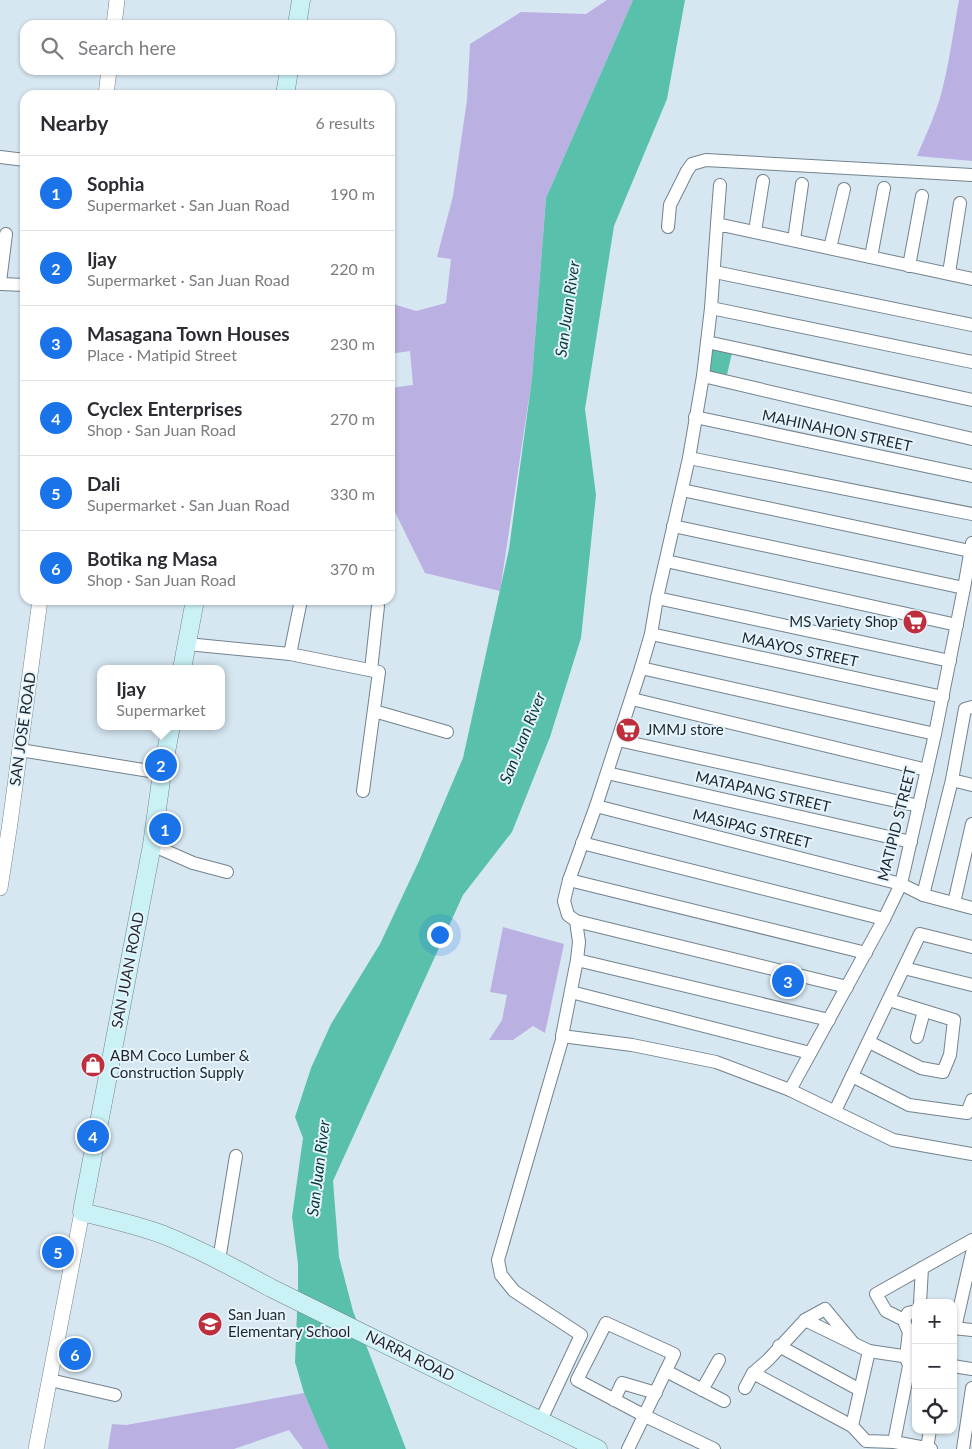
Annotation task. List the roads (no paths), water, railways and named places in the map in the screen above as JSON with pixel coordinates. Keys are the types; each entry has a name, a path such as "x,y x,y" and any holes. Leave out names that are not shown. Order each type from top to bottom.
{"main road":[{"path":"298,20 301,0"},
{"path":"286,90 288,75"},
{"path":"183,665 195,605"},
{"name":"SAN JUAN ROAD","path":"82,1212 152,844 170,730"},
{"name":"NARRA ROAD","path":"82,1212 162,1235 219,1260 271,1288 598,1449"}],"street":[{"path":"115,20 117,0"},
{"path":"107,90 108,75"},
{"path":"0,158 20,160"},
{"path":"668,227 670,205 687,171 692,164 706,160 972,176"},
{"path":"755,231 764,181"},
{"path":"794,240 802,184"},
{"path":"720,185 715,272 702,376 689,458 657,598 651,634 632,699 564,901 568,915 576,921 847,987"},
{"path":"871,257 884,188"},
{"path":"830,248 844,189"},
{"path":"909,266 922,196"},
{"path":"949,273 960,203"},
{"path":"717,224 972,279"},
{"path":"6,234 0,283 20,285"},
{"path":"715,272 972,324"},
{"path":"711,308 972,362"},
{"path":"707,342 972,400"},
{"path":"702,376 972,439"},
{"name":"MAHINAHON STREET","path":"695,417 972,476"},
{"path":"689,458 972,514"},
{"path":"682,490 971,547"},
{"path":"673,526 964,588"},
{"name":"MATIPID STREET","path":"790,1090 866,953 901,884 943,697 971,547"},
{"path":"666,561 957,625"},
{"path":"657,598 950,661"},
{"name":"SAN JOSE ROAD","path":"0,888 5,823 20,750 39,605"},
{"path":"290,654 300,605"},
{"path":"370,670 378,606"},
{"name":"MAAYOS STREET","path":"651,634 943,697"},
{"path":"187,644 290,654 379,672 363,791"},
{"path":"642,668 935,734"},
{"path":"632,699 927,770"},
{"path":"923,895 952,780 965,709 972,707"},
{"path":"374,711 447,732"},
{"path":"618,740 919,806"},
{"path":"20,750 162,773"},
{"name":"MATAPANG STREET","path":"607,773 911,842"},
{"path":"952,780 972,785"},
{"name":"MASIPAG STREET","path":"596,806 901,884 923,895 972,908"},
{"path":"954,903 972,824"},
{"path":"582,843 884,919"},
{"path":"152,844 193,863 227,872"},
{"path":"570,880 866,953"},
{"path":"576,921 579,942 577,960 562,1036 632,1045 716,1062 790,1090 893,1140 972,1154"},
{"path":"835,1111 920,934 972,948"},
{"path":"577,960 829,1020"},
{"path":"904,968 972,985"},
{"path":"571,992 810,1053"},
{"path":"869,1042 921,1068 943,1072 950,1055 954,1020 889,1000"},
{"path":"917,1037 924,1011"},
{"path":"541,1420 581,1335 514,1291 500,1275 498,1260 562,1040"},
{"path":"852,1076 909,1105 967,1113 972,1100"},
{"path":"219,1260 236,1156"},
{"name":"SAN JUAN ROAD","path":"36,1449 82,1212"},
{"path":"910,1328 886,1311 876,1294 972,1240"},
{"path":"957,1316 972,1253"},
{"path":"920,1299 922,1268"},
{"path":"745,1388 753,1373 768,1360 805,1320 825,1309 854,1344"},
{"path":"894,1442 912,1359 908,1313 912,1312"},
{"path":"805,1320 869,1351 912,1359"},
{"path":"628,1449 645,1416 674,1354 606,1323 577,1380 645,1416 714,1449"},
{"path":"957,1328 972,1330"},
{"path":"780,1346 860,1390"},
{"path":"852,1426 869,1351"},
{"path":"702,1390 719,1360"},
{"path":"957,1367 972,1369"},
{"path":"666,1372 724,1401"},
{"path":"753,1373 852,1426 864,1445 894,1442 929,1449 930,1434"},
{"path":"50,1380 115,1395"},
{"path":"614,1400 622,1383 656,1393"},
{"path":"962,1449 972,1388"}],"water":[{"name":"San Juan River","path":"633,0 685,0 667,99 614,226 585,409 596,495 581,638 550,737 512,832 463,895 333,1181 339,1257 353,1311 406,1449 329,1449 304,1393 295,1362 298,1264 292,1217 303,1138 295,1117 311,1068 331,1024 380,944 419,861 463,758 509,549 532,378 546,198"},
{"path":"712,349 732,353 726,379 706,376"}],"place":[{"name":"MS Variety Shop","path":"915,622"},
{"name":"JMMJ store","path":"628,730"},
{"name":"Ijay","path":"161,765"},
{"name":"Sophia","path":"165,829"},
{"name":"Masagana Town Houses","path":"788,981"},
{"name":"ABM Coco Lumber & Construction Supply","path":"93,1065"},
{"name":"Cyclex Enterprises","path":"93,1136"},
{"name":"Dali","path":"58,1252"},
{"name":"San Juan Elementary School","path":"210,1324"},
{"name":"Botika ng Masa","path":"75,1354"}]}
